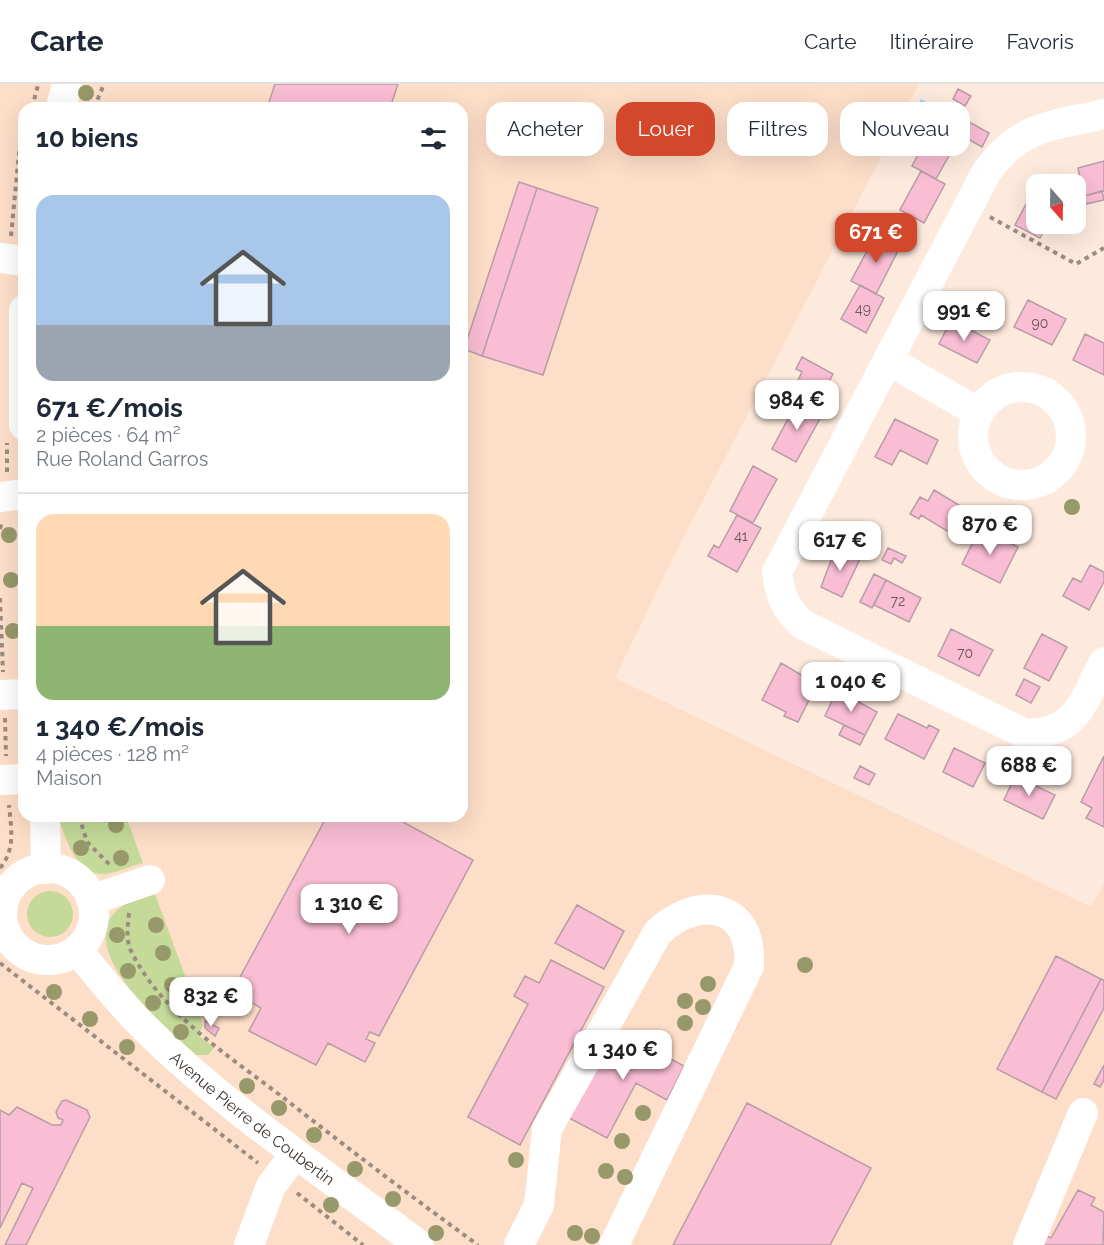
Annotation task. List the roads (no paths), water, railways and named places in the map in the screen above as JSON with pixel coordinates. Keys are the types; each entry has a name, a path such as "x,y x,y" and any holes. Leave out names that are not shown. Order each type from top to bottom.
{"street":[{"path":"63,102 67,84"},
{"path":"1104,114 1038,129 1017,139 1001,152 987,171 777,572 780,594 787,610 802,624 1025,734 1045,734 1062,728 1075,717 1104,662"},
{"path":"888,360 979,412"},
{"path":"0,497 18,495"},
{"path":"45,822 46,868"},
{"path":"46,868 60,870 74,877 84,887 91,900 94,913 92,927 77,950 57,959 35,959 21,952 2,929 2,915 10,888 26,875 46,868"},
{"path":"91,900 150,880"},
{"path":"519,1245 539,1205 547,1129 658,932 673,918 687,911 704,908 721,910 736,921 746,934 750,950 749,966 614,1245"},
{"name":"Avenue Pierre de Coubertin","path":"77,950 142,1025 201,1079 295,1154 419,1245"},
{"path":"1028,1245 1083,1113"},
{"path":"249,1245 270,1186 295,1154"}]}
